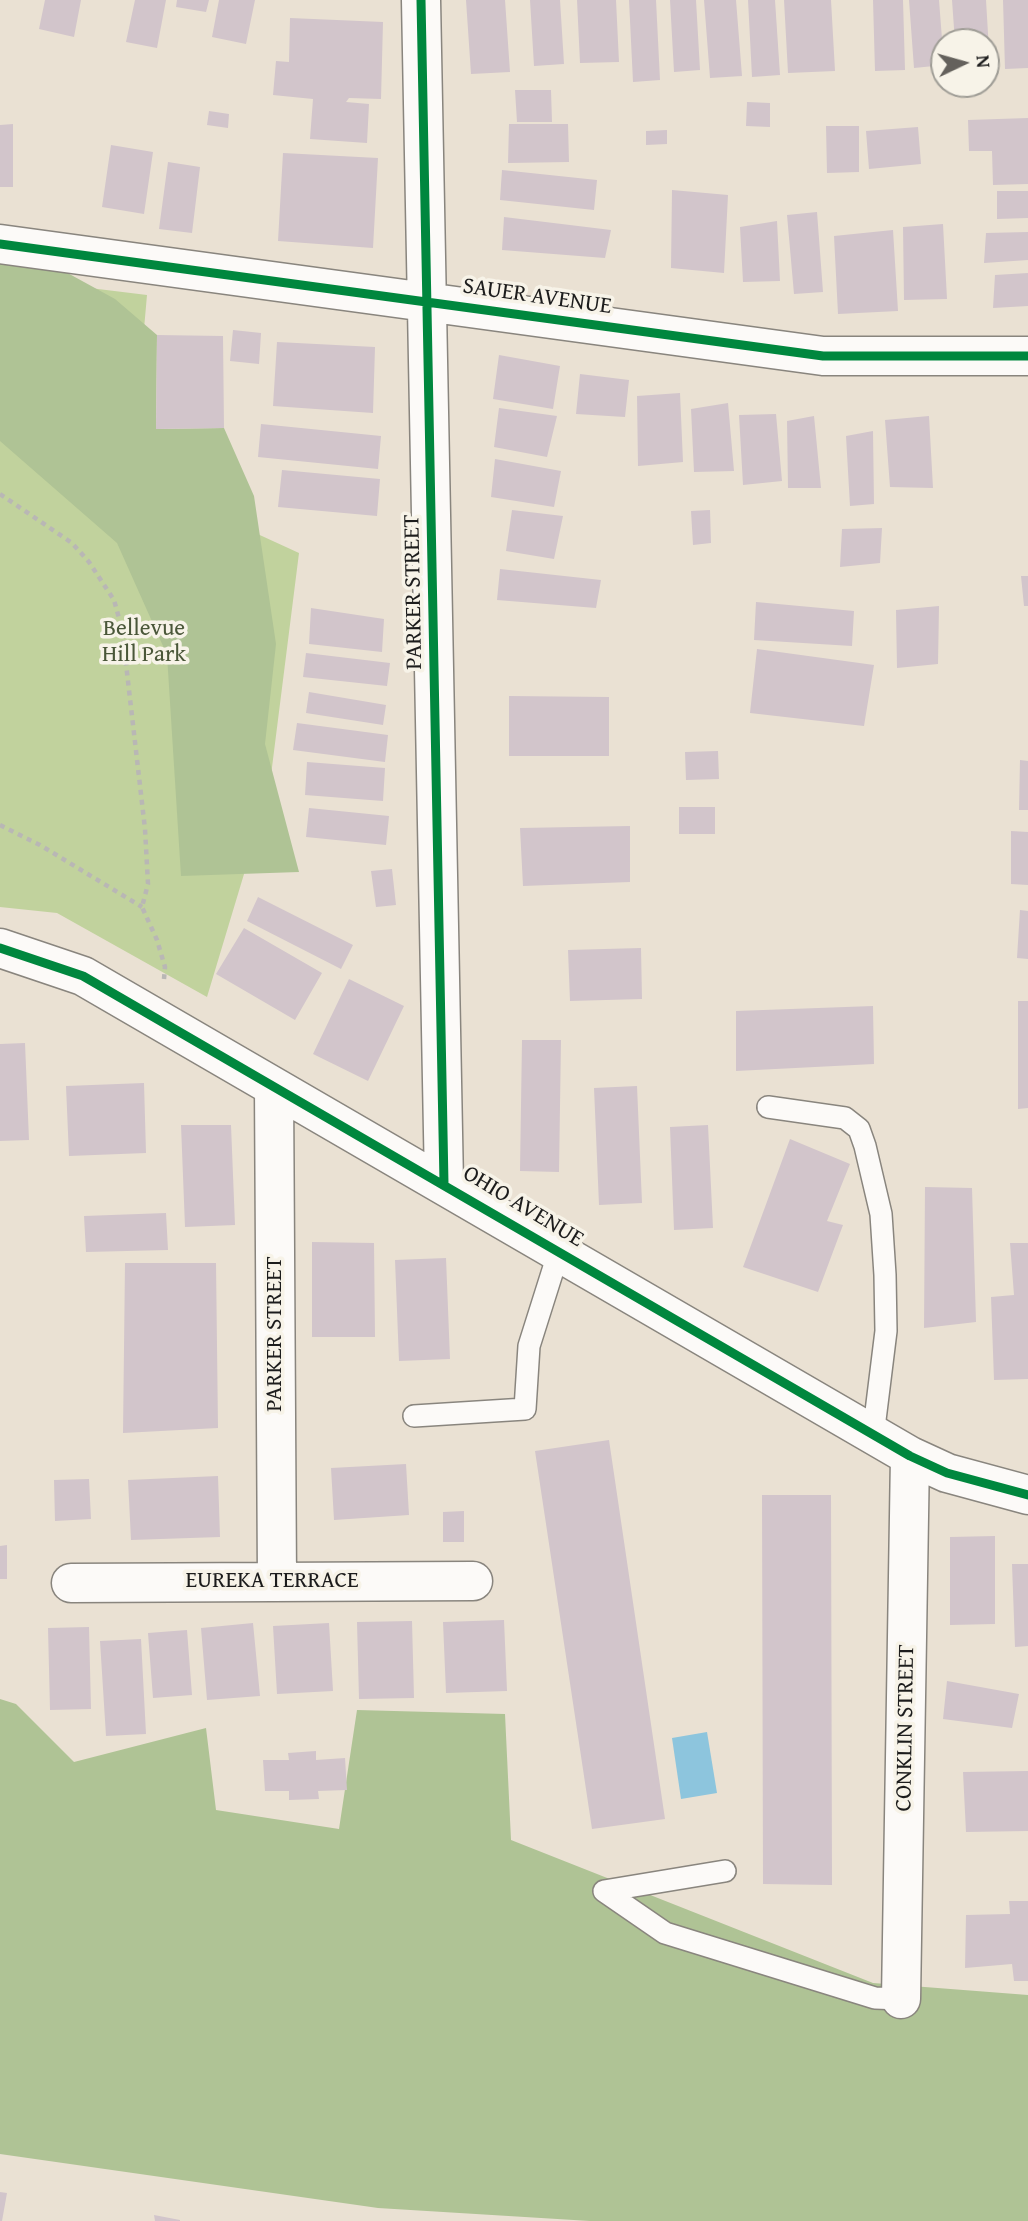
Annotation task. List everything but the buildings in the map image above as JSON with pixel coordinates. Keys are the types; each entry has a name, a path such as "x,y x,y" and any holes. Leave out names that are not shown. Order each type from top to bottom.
{"street":[{"name":"PARKER STREET","path":"421,0 444,1183"},
{"name":"SAUER AVENUE","path":"0,244 823,356 1028,356"},
{"name":"OHIO AVENUE","path":"0,948 83,976 274,1088 444,1183 910,1456 947,1474 1028,1495"},
{"name":"PARKER STREET","path":"274,1088 276,1580"},
{"name":"CONKLIN STREET","path":"901,1999 910,1456"},
{"name":"EUREKA TERRACE","path":"71,1583 473,1581"}],"lane":[{"path":"768,1107 845,1118 859,1129 865,1146 881,1214 885,1275 886,1331 873,1436"},
{"path":"414,1416 525,1409 529,1346 559,1251"},
{"path":"725,1871 604,1891 665,1933 875,1998 901,1999"}],"path":[{"path":"0,494 72,543 89,562 114,600 122,629 145,828 148,884 142,907 165,967 164,990"},
{"path":"0,825 40,845 142,907"}],"green space":[{"path":"0,236 115,299 157,335 156,429 224,428 254,496 276,644 265,744 299,872 181,876 167,655 117,543 0,441"},
{"name":"Bellevue Hill Park","path":"0,277 147,295 131,476 299,553 269,791 207,997 57,913 0,907"},
{"path":"0,1699 16,1704 74,1762 206,1728 216,1810 339,1829 357,1710 505,1714 511,1840 873,1983 1028,1995 1028,2221 590,2221 378,2208 0,2154"}],"water":[{"path":"707,1732 717,1793 681,1799 672,1738"}],"cycle path":[{"path":"421,0 444,1183"},
{"path":"0,244 823,356 1028,356"},
{"path":"0,948 83,976 910,1456 947,1473 1028,1495"}]}
